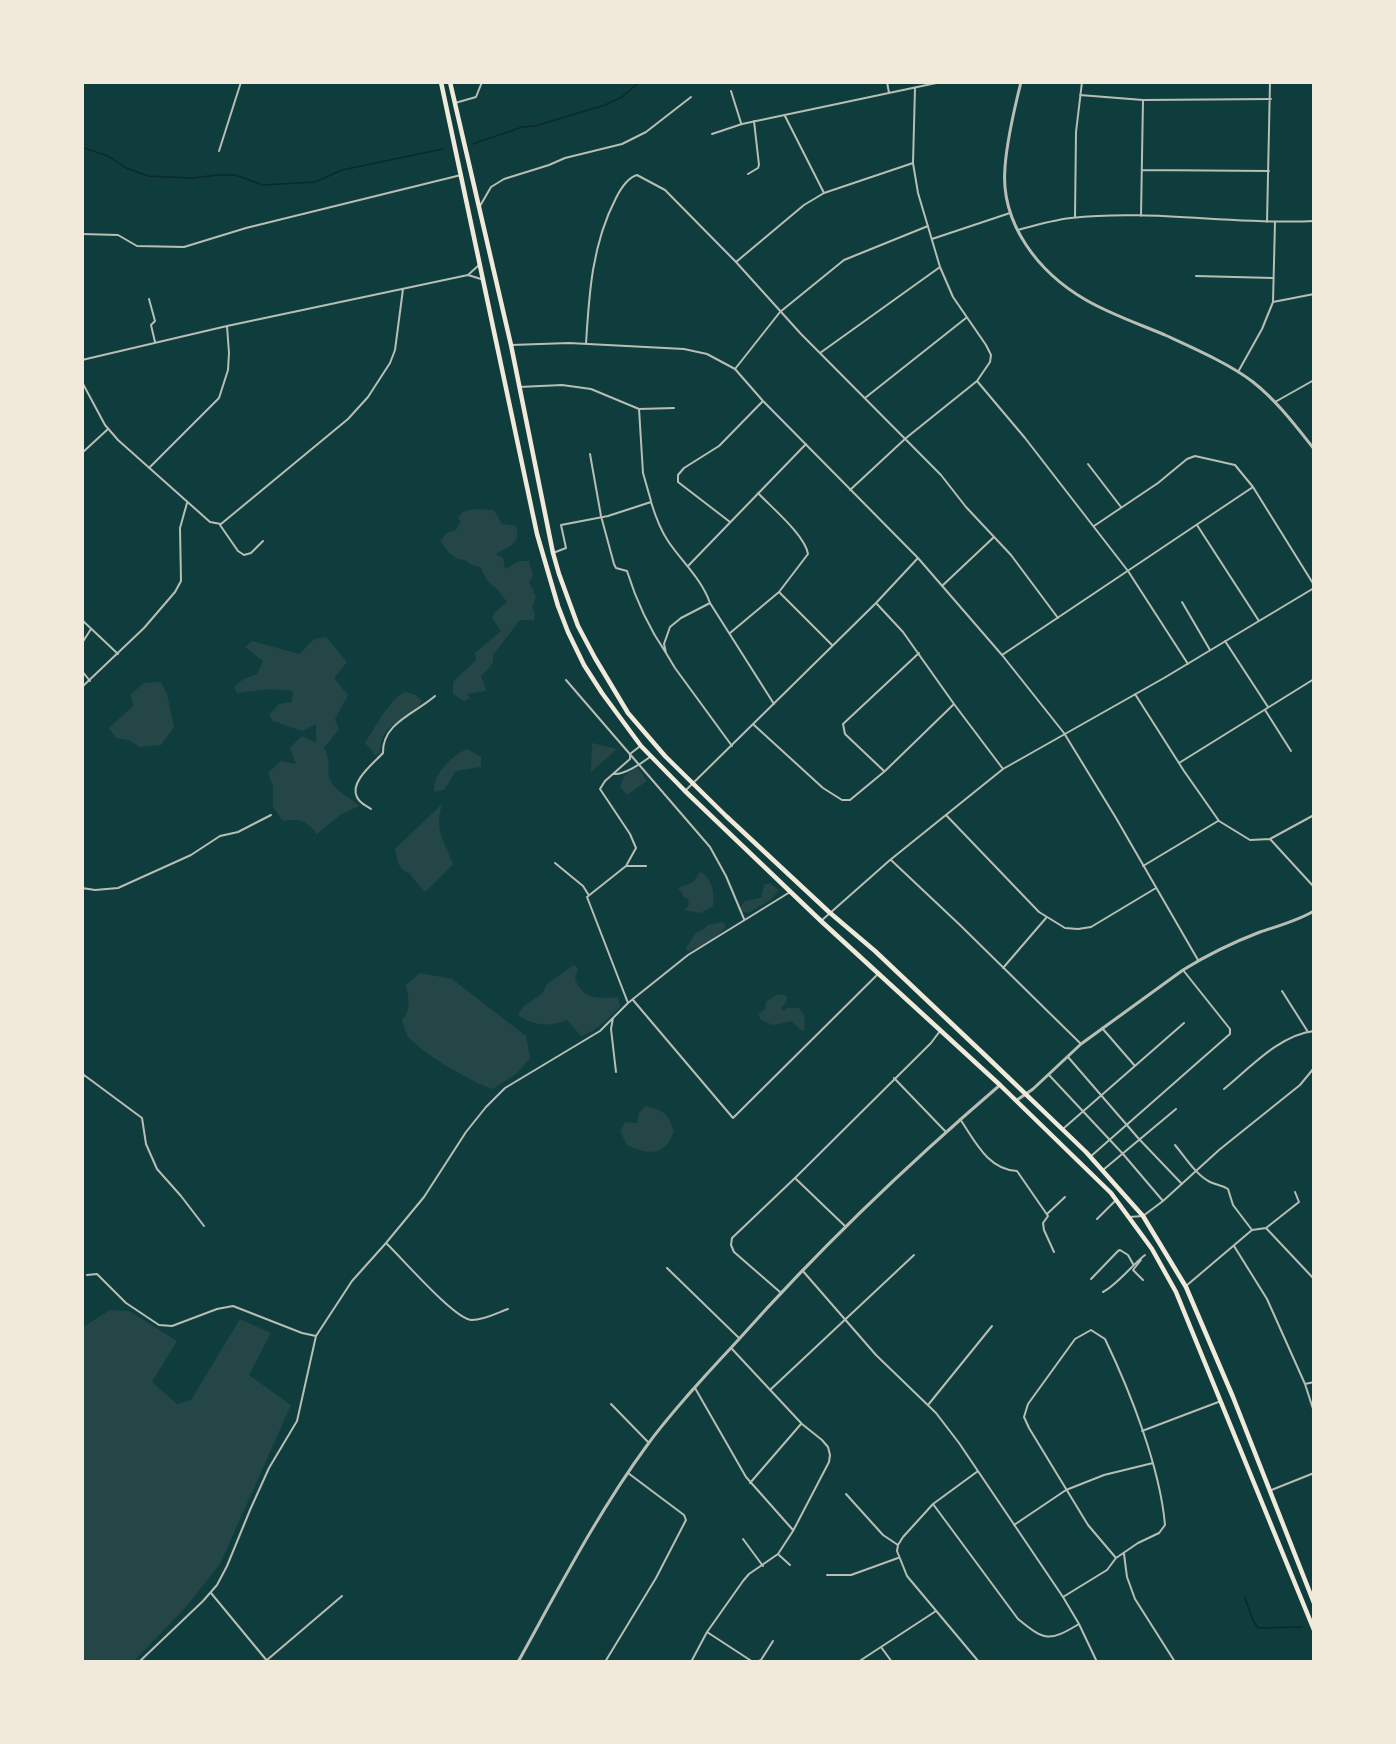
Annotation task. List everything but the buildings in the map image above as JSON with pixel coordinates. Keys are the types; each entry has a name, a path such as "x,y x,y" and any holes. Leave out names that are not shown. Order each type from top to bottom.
{"highway":[{"path":"441,82 537,534 558,606 584,664 620,720 650,757 790,892 1077,1158 1129,1217 1152,1249 1176,1292 1314,1630"},
{"path":"450,82 511,345 553,553 578,626 611,687 637,724 693,784 875,951 1026,1095 1103,1170 1143,1216 1186,1287 1312,1592 1314,1603"},
{"path":"509,404 521,401"},
{"path":"916,1010 927,1000"},
{"path":"1306,1611 1314,1609"}],"street":[{"path":"219,151 241,82"},
{"path":"455,103 476,97 482,82"},
{"path":"887,82 889,93"},
{"path":"712,135 754,121 941,82"},
{"path":"1020,82 1005,169 1010,213 1017,230 1049,273 1084,299 1181,343 1252,381 1275,402 1314,449"},
{"path":"1075,218 1076,132 1082,82"},
{"path":"1268,222 1270,82"},
{"path":"850,490 906,438 977,381 990,362 986,345 953,297 940,267 918,193 913,163 915,88"},
{"path":"731,91 742,124"},
{"path":"1080,95 1143,99 1271,99"},
{"path":"478,209 491,187 504,179 565,158 629,141 646,132 690,97"},
{"path":"1141,216 1143,99"},
{"path":"785,116 824,193"},
{"path":"748,174 759,165 754,121"},
{"path":"736,262 796,211 824,193 913,163"},
{"path":"1142,170 1269,171"},
{"path":"82,234 118,235 133,244 142,246 184,247 246,228 461,175"},
{"path":"586,344 594,259 600,238 620,190 632,176 639,175 666,190 736,262 780,312 941,475 966,507 1016,561 1058,618"},
{"path":"932,239 1010,213"},
{"path":"1017,230 1075,218 1141,216 1268,222 1314,221"},
{"path":"1238,372 1273,302 1275,222"},
{"path":"735,369 780,312 844,260 928,226"},
{"path":"468,275 481,263"},
{"path":"820,353 940,267"},
{"path":"82,360 227,326 468,275 484,280"},
{"path":"1196,276 1273,278"},
{"path":"220,525 348,419 368,397 390,363 395,350 403,289"},
{"path":"1273,302 1314,294"},
{"path":"149,299 155,321 151,325 155,342"},
{"path":"865,398 967,318"},
{"path":"149,468 219,398 228,370 230,353 227,326"},
{"path":"511,345 586,344 684,349 707,354 735,369 763,401 918,558 1002,655 1064,734 1198,960"},
{"path":"1275,402 1314,380"},
{"path":"977,381 1025,438 1128,571 1188,664"},
{"path":"82,382 108,429 187,503 210,522 220,525 238,550 244,555 251,553 263,541"},
{"path":"519,387 562,385 591,389 639,409 674,408"},
{"path":"730,522 678,482 678,475 684,468 719,446 763,401"},
{"path":"639,409 643,473 655,515 668,541 704,588 710,603 774,704"},
{"path":"82,453 108,429"},
{"path":"688,566 806,444"},
{"path":"590,454 601,516 614,564 616,568 627,571 630,586 656,639 732,746"},
{"path":"821,921 890,860 1003,769 1188,664 1314,586 1253,487 1235,465 1195,456 1187,459 1158,483 1094,526"},
{"path":"1089,464 1121,507"},
{"path":"1002,655 1253,487"},
{"path":"729,633 779,592 808,554 807,548 792,529 758,493"},
{"path":"553,553 566,548 561,525 609,516 651,502"},
{"path":"82,687 164,605 182,581 180,528 187,503"},
{"path":"1197,525 1259,621"},
{"path":"942,586 994,537"},
{"path":"685,791 876,603 918,558"},
{"path":"779,592 832,645"},
{"path":"1182,602 1210,650"},
{"path":"666,653 664,644 670,627 681,618 710,603"},
{"path":"876,603 919,653 1003,769"},
{"path":"82,620 117,654"},
{"path":"82,643 91,629"},
{"path":"1225,641 1291,751"},
{"path":"885,771 845,734 843,724 919,653"},
{"path":"82,671 90,681"},
{"path":"1179,763 1314,679"},
{"path":"566,680 711,850 726,876 744,919"},
{"path":"1135,694 1219,821 1250,840 1270,839 1314,815"},
{"path":"371,810 356,797 359,779 382,753 389,729 423,707 435,696"},
{"path":"754,724 801,770 833,795 842,800 850,800 885,771 954,704"},
{"path":"588,894 626,866 635,853 636,845 600,789 605,781 630,759 630,754 641,746"},
{"path":"614,774 620,774 640,765 650,757"},
{"path":"82,888 95,890 118,888 191,855 220,836 238,832 271,815"},
{"path":"946,815 1046,918 1065,928 1090,927 1156,888"},
{"path":"1143,866 1219,821"},
{"path":"1270,839 1314,887"},
{"path":"890,860 1081,1044"},
{"path":"555,863 583,886 588,894 587,900 628,1003"},
{"path":"626,866 646,866"},
{"path":"139,1662 211,1593 227,1566 269,1468 297,1421 316,1336 352,1281 424,1197 466,1132 494,1098 505,1088 600,1031 628,1003 688,955 790,892"},
{"path":"1015,1101 1026,1095 1101,1028 1198,960 1248,937 1305,917 1314,911"},
{"path":"1003,968 1046,918"},
{"path":"1090,1157 1230,1034 1230,1029 1183,970"},
{"path":"633,1000 733,1118 878,974"},
{"path":"1282,991 1308,1032"},
{"path":"614,1018 611,1029 616,1072"},
{"path":"1062,1130 1184,1023"},
{"path":"1101,1028 1135,1066"},
{"path":"780,1292 734,1252 731,1245 732,1238 931,1043 940,1031"},
{"path":"1224,1089 1278,1046 1314,1031"},
{"path":"1067,1057 1182,1184"},
{"path":"1129,1217 1143,1216 1163,1201 1219,1150 1300,1085 1314,1068"},
{"path":"82,1081 83,1074 142,1118 146,1144 157,1169 204,1226"},
{"path":"1049,1074 1163,1201"},
{"path":"894,1078 946,1132"},
{"path":"519,1662 581,1548 628,1473 649,1443 694,1388 802,1270 946,1132 999,1085"},
{"path":"1103,1170 1176,1109"},
{"path":"960,1119 993,1164 1002,1169 1017,1171 1047,1214"},
{"path":"1175,1145 1197,1171 1212,1183 1221,1184 1228,1189 1233,1205 1252,1230"},
{"path":"795,1178 846,1227"},
{"path":"1186,1287 1252,1230 1266,1228 1299,1202 1295,1192"},
{"path":"1054,1252 1043,1223 1047,1214 1065,1197"},
{"path":"1097,1219 1116,1200"},
{"path":"1266,1228 1314,1279"},
{"path":"386,1243 430,1289 462,1317 471,1320 508,1310"},
{"path":"1234,1246 1262,1288 1305,1384 1314,1412"},
{"path":"1104,1292 1152,1249"},
{"path":"1091,1279 1120,1250 1128,1255 1133,1264"},
{"path":"770,1390 914,1255"},
{"path":"1143,1280 1133,1270 1145,1255"},
{"path":"667,1268 739,1338"},
{"path":"802,1270 876,1355 928,1405 953,1435 1063,1597 1097,1662"},
{"path":"87,1275 97,1274 126,1303 159,1325 172,1326 217,1309 233,1306 302,1333 316,1336"},
{"path":"928,1405 992,1326"},
{"path":"1063,1597 1107,1570 1116,1558 1138,1543 1159,1533 1165,1525 1153,1462 1142,1431 1105,1339 1091,1330 1075,1339 1028,1404 1024,1417 1088,1525 1116,1558"},
{"path":"691,1662 707,1632 743,1581 749,1574 778,1554 793,1531 829,1462 830,1455 828,1447 822,1440 802,1424 731,1347"},
{"path":"1305,1384 1314,1382"},
{"path":"694,1388 750,1483 793,1531"},
{"path":"1142,1431 1222,1401"},
{"path":"611,1404 649,1443"},
{"path":"750,1483 802,1424"},
{"path":"1014,1525 1066,1490 1104,1475 1153,1462"},
{"path":"978,1471 933,1504 898,1545 898,1558 907,1576 979,1662"},
{"path":"605,1662 656,1578 686,1520 684,1515 628,1473"},
{"path":"1269,1491 1314,1473"},
{"path":"846,1494 883,1535 898,1545"},
{"path":"933,1504 1018,1619 1043,1637 1058,1636 1079,1624"},
{"path":"743,1539 763,1566"},
{"path":"1124,1553 1127,1577 1135,1599 1175,1662"},
{"path":"778,1554 790,1565"},
{"path":"827,1575 851,1575 898,1558"},
{"path":"211,1593 268,1661 342,1596"},
{"path":"858,1662 936,1611"},
{"path":"707,1632 755,1662 761,1660 773,1641"},
{"path":"880,1647 892,1662"},
{"path":"1263,1662 1268,1662"}],"shaded area":[{"path":"473,509 494,510 502,524 516,526 517,537 513,544 496,554 503,558 505,569 519,561 529,561 533,575 529,582 536,597 532,608 535,613 534,620 520,620 493,655 492,665 481,676 485,691 467,694 470,698 464,701 453,694 453,682 476,660 475,653 501,631 492,618 494,613 507,602 488,582 480,567 458,559 449,553 440,541 447,533 456,530 461,521 458,518 463,512"},
{"path":"326,637 347,662 334,678 348,695 335,719 339,729 324,748 328,757 329,776 336,788 359,806 340,815 317,834 303,822 283,821 273,807 273,786 268,773 281,761 296,764 290,748 302,736 316,743 316,724 302,731 273,721 269,715 279,704 292,702 293,691 269,689 237,693 234,687 242,680 257,674 263,661 245,647 252,641 299,654 314,639"},
{"path":"161,682 167,694 174,727 161,745 139,747 129,740 116,738 109,728 133,706 131,694 144,683"},
{"path":"405,692 416,695 422,701 389,728 381,742 380,753 374,756 365,743 388,707"},
{"path":"592,743 617,749 591,772"},
{"path":"467,749 481,757 481,767 456,771 444,790 434,792 436,779 444,766"},
{"path":"635,768 639,769 647,781 627,795 620,787 624,776"},
{"path":"442,804 440,829 453,864 425,892 410,873 403,870 397,860 395,849"},
{"path":"700,872 712,886 713,906 700,913 684,910 689,905 688,899 682,896 678,888 693,882"},
{"path":"770,883 779,890 772,899 748,913 738,910 745,901 761,898 764,885"},
{"path":"722,922 726,925 720,934 688,951 686,948 696,933 708,925"},
{"path":"574,965 578,969 575,979 587,994 598,998 618,997 620,1007 607,1020 593,1031 581,1036 567,1020 554,1024 542,1024 518,1015 524,1006 542,994 547,984"},
{"path":"420,973 452,979 526,1036 530,1058 517,1073 493,1089 449,1067 409,1038 402,1021 408,1004 406,985"},
{"path":"778,994 787,996 781,1008 783,1011 787,1008 799,1008 804,1015 805,1029 802,1031 791,1021 773,1025 761,1020 758,1014 765,1009 766,1002"},
{"path":"645,1106 657,1109 664,1114 670,1120 674,1131 666,1146 655,1152 642,1151 627,1145 620,1131 625,1122 637,1123 639,1113"},
{"path":"110,1310 129,1311 177,1341 152,1382 177,1404 191,1400 240,1319 271,1333 249,1375 291,1405 220,1564 184,1609 134,1661 83,1661 83,1327"}],"waterway":[{"path":"473,144 522,127 535,126 605,105 622,97 639,82"},
{"path":"82,147 110,157 126,168 148,176 192,178 235,175 263,185 315,182 342,170 443,149"},
{"path":"1245,1598 1258,1628 1302,1627"}]}
